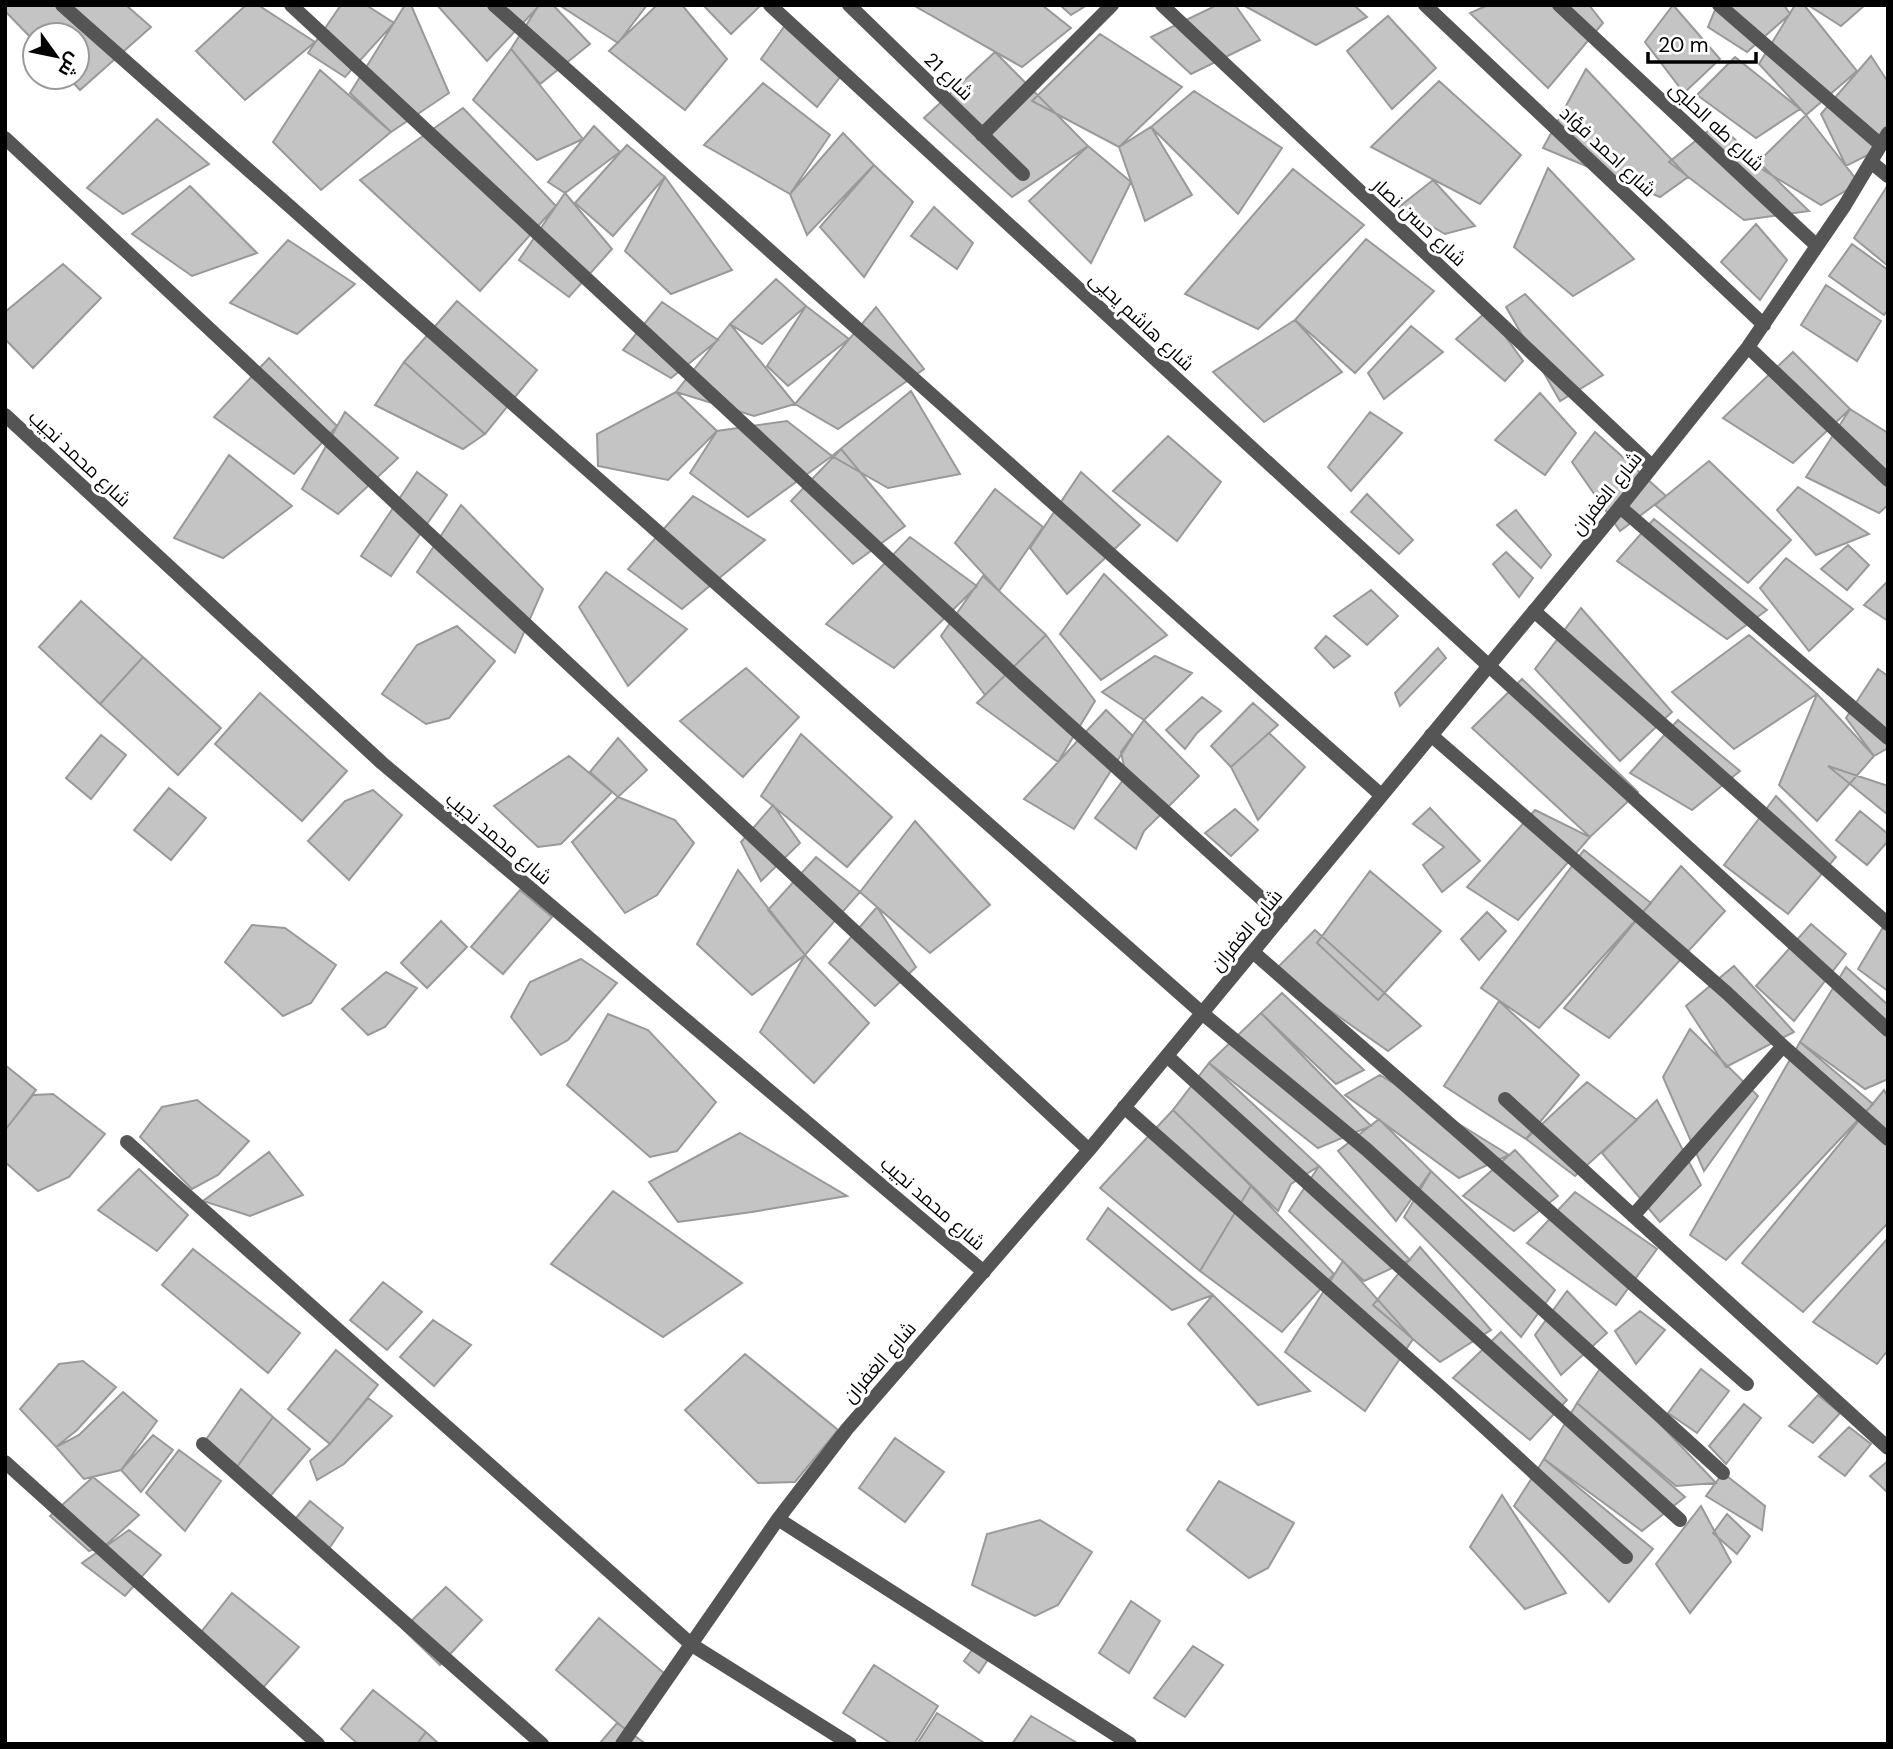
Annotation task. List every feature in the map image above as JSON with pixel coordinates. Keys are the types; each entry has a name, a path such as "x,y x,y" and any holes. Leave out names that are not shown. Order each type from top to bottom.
{"street":[{"path":"62,5 1202,1013 1366,1149 1723,1473"},
{"path":"291,5 1024,684 1282,917"},
{"path":"494,5 1381,795"},
{"name":"شارع هاشم يحيى","path":"770,5 1888,1030"},
{"name":"شارع 21","path":"849,5 1023,174"},
{"path":"982,135 1112,5"},
{"name":"شارع حسن نصار","path":"1162,5 1652,466"},
{"name":"شارع احمد فؤاد","path":"1425,5 1764,325"},
{"name":"شارع طه الحلبى","path":"1559,5 1817,246"},
{"path":"1719,5 1885,139"},
{"path":"5,138 1089,1150"},
{"name":"شارع الغفران","path":"622,1744 778,1519 847,1429 1089,1150 1620,507 1748,347 1885,139"},
{"path":"1871,162 1888,176"},
{"path":"1748,347 1888,480"},
{"name":"شارع محمد نجيب","path":"5,415 382,763 648,989 782,1098 984,1272"},
{"path":"1620,507 1888,738"},
{"path":"1534,611 1888,924"},
{"path":"1431,735 1727,993 1888,1139"},
{"path":"1253,952 1747,1384"},
{"path":"1633,1216 1783,1046"},
{"path":"1167,1056 1680,1520"},
{"path":"1505,1099 1888,1448"},
{"path":"1124,1107 1446,1392 1626,1557"},
{"path":"127,1142 692,1645 850,1744"},
{"path":"203,1444 542,1744"},
{"path":"5,1462 318,1744"},
{"path":"778,1519 1130,1744"}],"building":[{"path":"5,5 126,5 151,27 91,80 91,21 21,21 21,28 5,11"},
{"path":"246,5 258,5 315,42 245,100 196,51"},
{"path":"341,5 366,5 394,23 345,77 308,53"},
{"path":"405,5 411,5 449,93 391,132 350,93"},
{"path":"437,5 537,5 538,7 487,61"},
{"path":"539,5 553,5 590,44 540,84 511,49"},
{"path":"559,5 647,5 618,43"},
{"path":"657,5 682,5 727,59 685,110 609,51"},
{"path":"703,5 759,5 760,6 731,34"},
{"path":"913,5 1042,5 1071,28 1022,67"},
{"path":"1060,5 1087,5 1071,15"},
{"path":"1217,5 1235,5 1260,40 1191,74 1151,37"},
{"path":"1243,5 1354,5 1367,17 1316,45"},
{"path":"1488,5 1589,5 1603,23 1548,88 1470,13"},
{"path":"1673,5 1720,59 1684,93 1645,42"},
{"path":"1717,5 1784,5 1790,14 1747,52 1708,27"},
{"path":"1795,5 1804,5 1857,71 1806,115 1759,64"},
{"path":"1808,5 1865,5 1841,26"},
{"path":"1388,16 1436,68 1392,109 1347,51"},
{"path":"786,24 840,77 817,107 761,59"},
{"path":"1100,34 1182,87 1119,147 1032,101"},
{"path":"511,49 583,139 537,160 473,100"},
{"path":"995,52 1088,146 1012,197 924,118"},
{"path":"1871,56 1888,82 1888,145 1846,166 1821,114"},
{"path":"1735,57 1800,109 1756,138 1697,95"},
{"path":"1586,69 1688,177 1660,197 1543,148"},
{"path":"320,70 391,132 321,190 273,142"},
{"path":"1439,81 1521,155 1480,204 1371,147"},
{"path":"763,83 830,135 790,194 704,145"},
{"path":"1194,91 1282,148 1238,214 1151,127"},
{"path":"463,108 556,206 480,291 360,180"},
{"path":"1806,115 1859,183 1821,205 1755,165"},
{"path":"157,119 209,164 123,214 87,188"},
{"path":"1718,123 1809,211 1744,220 1669,162"},
{"path":"594,126 620,152 565,193 548,182"},
{"path":"1151,127 1192,195 1145,221 1119,147"},
{"path":"843,133 874,165 807,235 790,194"},
{"path":"627,145 665,177 613,236 575,203"},
{"path":"1088,146 1131,182 1091,263 1029,201"},
{"path":"874,165 913,202 864,277 820,227"},
{"path":"1548,168 1634,259 1573,296 1514,247"},
{"path":"1293,169 1364,225 1258,329 1185,294"},
{"path":"665,177 732,270 671,294 625,251"},
{"path":"1433,180 1475,226 1445,234 1399,207"},
{"path":"1888,185 1888,266 1854,238"},
{"path":"190,186 257,253 192,276 132,234"},
{"path":"565,193 612,249 569,297 519,260"},
{"path":"934,207 973,243 957,269 911,236"},
{"path":"1756,224 1787,260 1760,300 1721,262"},
{"path":"1366,239 1434,291 1355,373 1295,320"},
{"path":"288,240 355,284 297,334 230,303"},
{"path":"1852,244 1888,270 1888,310 1884,315 1829,276"},
{"path":"63,264 101,298 33,368 5,339 5,312"},
{"path":"776,279 806,306 762,344 730,324"},
{"path":"1826,285 1881,321 1857,361 1801,325"},
{"path":"1525,294 1603,375 1560,401 1506,307"},
{"path":"457,301 537,370 485,434 404,362"},
{"path":"662,302 718,340 671,378 623,350"},
{"path":"806,306 849,339 788,386 767,366"},
{"path":"876,307 924,369 838,429 795,404"},
{"path":"1487,311 1523,361 1505,381 1456,339"},
{"path":"1295,320 1342,372 1264,422 1213,372"},
{"path":"730,324 795,404 754,416 676,392"},
{"path":"1411,326 1443,352 1384,399 1368,373"},
{"path":"1793,352 1850,409 1793,463 1723,418"},
{"path":"269,358 337,426 294,474 214,417"},
{"path":"404,362 485,434 463,449 375,405"},
{"path":"911,391 960,474 888,488 832,456"},
{"path":"676,392 717,431 668,480 598,466 597,434"},
{"path":"1540,393 1576,433 1545,475 1495,440"},
{"path":"1850,409 1888,433 1888,505 1879,513 1806,477"},
{"path":"345,412 398,458 338,514 302,489"},
{"path":"1370,412 1402,433 1351,491 1328,467"},
{"path":"787,421 832,456 748,517 690,473 717,431"},
{"path":"1595,432 1666,496 1620,531 1572,462"},
{"path":"1168,436 1221,482 1177,541 1113,491"},
{"path":"841,449 905,526 853,564 791,501"},
{"path":"229,455 292,506 223,558 174,538"},
{"path":"1709,461 1791,540 1748,583 1655,505"},
{"path":"417,472 447,495 391,576 361,556"},
{"path":"1081,472 1140,525 1067,594 1030,548"},
{"path":"1798,487 1869,534 1816,555 1777,510"},
{"path":"995,489 1043,527 999,591 955,543"},
{"path":"1367,494 1413,540 1399,554 1351,512"},
{"path":"693,496 765,540 682,609 628,569"},
{"path":"461,505 543,589 515,653 417,572"},
{"path":"1516,510 1551,555 1541,568 1497,525"},
{"path":"1654,519 1767,610 1727,639 1617,561"},
{"path":"910,537 977,586 894,668 826,624"},
{"path":"1848,545 1869,565 1847,590 1821,569"},
{"path":"1506,552 1533,578 1519,597 1493,564"},
{"path":"1786,558 1853,609 1809,651 1760,588"},
{"path":"606,572 687,629 628,686 579,607"},
{"path":"1104,574 1167,635 1101,680 1060,634"},
{"path":"983,576 1046,635 985,695 941,636"},
{"path":"1888,581 1888,621 1864,605"},
{"path":"1371,590 1398,616 1367,645 1334,616"},
{"path":"81,601 143,657 100,704 39,647"},
{"path":"1581,608 1672,712 1620,761 1535,669"},
{"path":"457,626 495,661 449,718 426,724 382,694 417,645"},
{"path":"1046,635 1095,701 1058,762 977,703"},
{"path":"1749,635 1817,694 1734,749 1672,692"},
{"path":"1326,636 1350,656 1334,668 1315,648"},
{"path":"1438,648 1446,658 1400,706 1395,693"},
{"path":"1155,656 1192,673 1144,720 1102,692"},
{"path":"143,657 221,728 178,775 100,704"},
{"path":"746,668 799,717 743,777 680,721"},
{"path":"1878,669 1888,676 1888,748 1874,756 1846,718"},
{"path":"1522,679 1638,792 1590,837 1472,728"},
{"path":"260,693 347,771 302,821 215,744"},
{"path":"1817,694 1874,756 1817,821 1779,785"},
{"path":"1202,697 1221,711 1197,733 1185,749 1166,730"},
{"path":"1253,703 1278,725 1231,767 1211,746"},
{"path":"1106,710 1133,736 1074,829 1024,799"},
{"path":"1144,720 1199,776 1144,831 1136,849 1095,818 1126,776 1121,752"},
{"path":"1678,720 1740,771 1692,810 1630,773"},
{"path":"1269,733 1305,767 1258,820 1231,767"},
{"path":"801,734 892,817 847,867 761,796"},
{"path":"101,735 126,755 91,799 66,778"},
{"path":"618,738 647,770 618,797 590,772"},
{"path":"569,756 612,792 561,844 538,847 494,806"},
{"path":"1828,766 1888,786 1888,815"},
{"path":"169,788 206,818 171,860 134,830"},
{"path":"373,790 402,815 349,880 308,841 345,801"},
{"path":"1776,796 1836,857 1788,914 1724,865"},
{"path":"618,797 675,820 694,843 657,895 625,913 572,842"},
{"path":"773,805 800,843 761,881 741,842"},
{"path":"1430,808 1480,861 1442,892 1423,865 1444,847 1413,824"},
{"path":"1235,809 1258,830 1231,856 1205,833"},
{"path":"1535,810 1590,837 1518,920 1467,887"},
{"path":"1860,811 1888,834 1888,841 1867,865 1836,840"},
{"path":"915,821 990,905 930,953 860,892"},
{"path":"1584,850 1651,903 1539,1028 1481,988"},
{"path":"816,857 860,892 805,955 768,910"},
{"path":"1681,866 1725,911 1609,1038 1564,1008"},
{"path":"738,870 805,955 752,995 697,944"},
{"path":"1370,871 1441,931 1378,1000 1317,943"},
{"path":"520,890 552,917 503,974 471,947"},
{"path":"877,907 916,967 875,1006 829,963"},
{"path":"1487,912 1506,931 1479,960 1461,939"},
{"path":"1888,919 1888,991 1858,969"},
{"path":"441,921 467,947 427,988 401,963"},
{"path":"1811,924 1846,954 1794,1021 1756,986"},
{"path":"252,925 285,928 336,965 311,1003 283,1016 225,962"},
{"path":"1315,930 1421,1026 1388,1051 1274,971"},
{"path":"805,955 869,1023 814,1083 760,1032"},
{"path":"581,959 617,983 568,1040 541,1055 511,1017 530,982"},
{"path":"1734,966 1794,1032 1726,1067 1686,1006"},
{"path":"1846,967 1888,1005 1888,1079 1865,1089 1800,1042"},
{"path":"386,972 417,988 385,1027 368,1035 342,1009"},
{"path":"1282,993 1364,1070 1336,1084 1261,1013"},
{"path":"1499,1001 1579,1075 1526,1139 1444,1086"},
{"path":"1261,1013 1371,1126 1318,1148 1209,1063"},
{"path":"608,1014 648,1030 716,1102 677,1151 650,1157 567,1085"},
{"path":"1690,1029 1758,1096 1704,1171 1663,1077"},
{"path":"1800,1042 1873,1104 1726,1260 1690,1235"},
{"path":"1209,1063 1319,1166 1291,1184 1278,1211 1173,1110"},
{"path":"5,1065 36,1090 5,1130"},
{"path":"1380,1075 1509,1155 1459,1178 1345,1095"},
{"path":"1587,1082 1637,1120 1575,1176 1526,1139"},
{"path":"1884,1090 1888,1097 1888,1223 1803,1312 1742,1263"},
{"path":"53,1094 105,1134 69,1177 38,1191 5,1162 5,1130 33,1095"},
{"path":"197,1100 249,1141 218,1175 192,1189 140,1137 162,1107"},
{"path":"1657,1100 1701,1185 1660,1222 1602,1153"},
{"path":"1173,1110 1251,1186 1200,1271 1100,1188"},
{"path":"1379,1119 1431,1171 1396,1221 1338,1151"},
{"path":"740,1133 847,1196 678,1222 649,1182"},
{"path":"1515,1150 1558,1196 1514,1231 1463,1196"},
{"path":"269,1152 303,1195 250,1216 203,1201"},
{"path":"1319,1166 1410,1260 1364,1281 1289,1211"},
{"path":"139,1169 188,1215 157,1251 98,1210"},
{"path":"1431,1171 1555,1290 1521,1337 1404,1217"},
{"path":"1251,1186 1334,1274 1282,1332 1200,1271"},
{"path":"613,1191 742,1283 663,1337 551,1264"},
{"path":"1575,1192 1657,1249 1616,1305 1527,1243"},
{"path":"1108,1208 1213,1295 1172,1310 1087,1239"},
{"path":"1888,1238 1888,1350 1877,1364 1813,1322"},
{"path":"1420,1247 1491,1330 1440,1362 1373,1305"},
{"path":"193,1249 300,1333 268,1373 162,1285"},
{"path":"1343,1261 1413,1339 1365,1411 1285,1352"},
{"path":"383,1282 422,1312 387,1350 350,1320"},
{"path":"1567,1291 1607,1333 1561,1375 1535,1335"},
{"path":"1213,1295 1310,1391 1258,1405 1188,1324"},
{"path":"1640,1311 1665,1330 1636,1364 1615,1331"},
{"path":"433,1320 471,1345 434,1386 400,1357"},
{"path":"1501,1332 1567,1400 1530,1440 1453,1378"},
{"path":"336,1350 378,1385 330,1444 288,1409"},
{"path":"745,1354 838,1430 795,1482 758,1483 685,1410"},
{"path":"83,1361 116,1387 77,1430 56,1447 20,1409 59,1364"},
{"path":"1603,1364 1716,1483 1676,1486 1577,1403"},
{"path":"1701,1369 1729,1391 1697,1433 1668,1413"},
{"path":"241,1389 273,1417 234,1471 203,1444"},
{"path":"123,1392 157,1421 121,1470 84,1479 56,1447 79,1435"},
{"path":"1818,1395 1840,1413 1813,1443 1789,1426"},
{"path":"368,1398 392,1416 344,1464 317,1480 310,1461 330,1444"},
{"path":"1577,1403 1685,1497 1642,1531 1544,1459"},
{"path":"1744,1404 1761,1418 1726,1464 1709,1446"},
{"path":"273,1417 310,1449 267,1500 234,1471"},
{"path":"1849,1427 1871,1444 1845,1476 1819,1457"},
{"path":"153,1435 173,1450 141,1492 121,1470"},
{"path":"895,1438 944,1472 905,1522 859,1488"},
{"path":"179,1450 221,1481 185,1531 146,1493"},
{"path":"1544,1459 1653,1549 1609,1602 1514,1506"},
{"path":"1888,1461 1888,1493 1870,1476"},
{"path":"1723,1473 1765,1506 1762,1530 1706,1496"},
{"path":"93,1477 139,1515 107,1544 89,1551 50,1516"},
{"path":"1219,1481 1294,1523 1268,1568 1249,1578 1187,1530"},
{"path":"1502,1495 1566,1593 1525,1609 1470,1547"},
{"path":"310,1501 343,1528 326,1553 292,1523"},
{"path":"1701,1506 1731,1562 1690,1613 1656,1564"},
{"path":"1727,1514 1750,1536 1737,1554 1713,1533"},
{"path":"1040,1520 1092,1552 1058,1605 1035,1616 972,1585 987,1534"},
{"path":"129,1530 161,1555 125,1596 82,1563"},
{"path":"446,1587 482,1620 440,1665 403,1629"},
{"path":"232,1593 299,1647 260,1691 198,1636"},
{"path":"1131,1601 1160,1621 1129,1673 1099,1653"},
{"path":"599,1618 665,1674 626,1730 556,1670"},
{"path":"1193,1646 1223,1665 1185,1717 1154,1698"},
{"path":"974,1647 989,1658 979,1673 964,1661"},
{"path":"874,1665 938,1706 914,1744 892,1744 843,1713"},
{"path":"373,1690 426,1732 417,1744 358,1744 341,1729"},
{"path":"937,1713 986,1744 917,1744"},
{"path":"1031,1716 1079,1744 1012,1744"},
{"path":"617,1723 646,1744 599,1744"},
{"path":"426,1732 439,1744 417,1744"}]}
